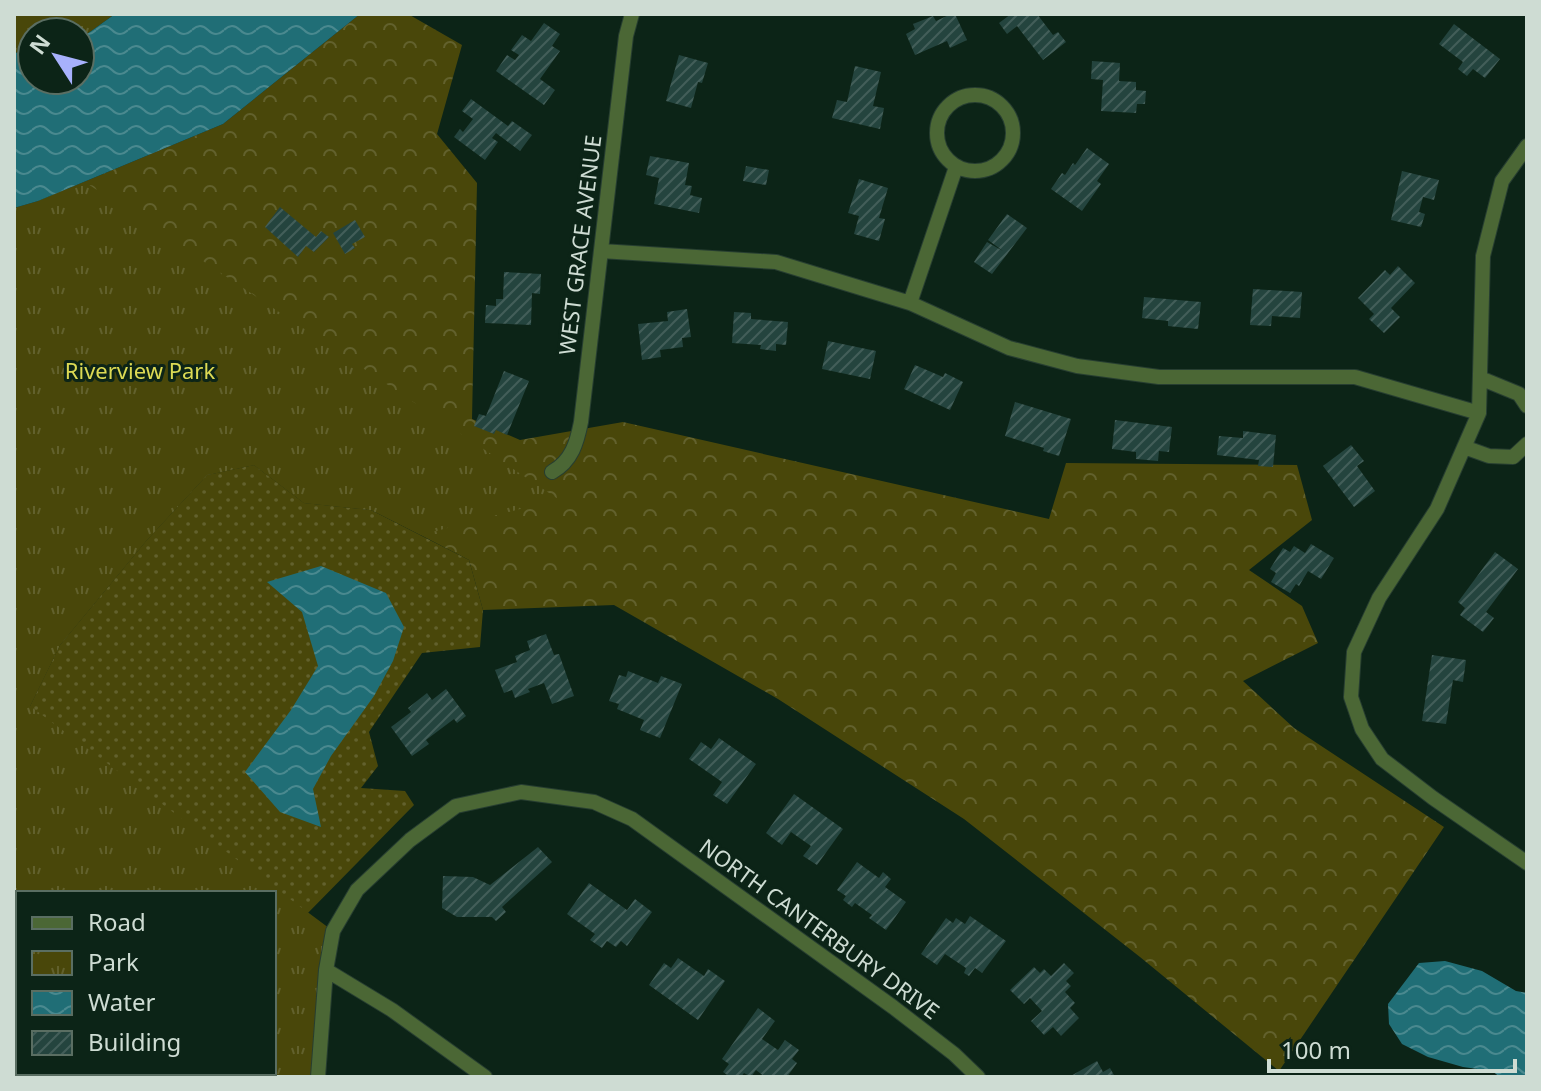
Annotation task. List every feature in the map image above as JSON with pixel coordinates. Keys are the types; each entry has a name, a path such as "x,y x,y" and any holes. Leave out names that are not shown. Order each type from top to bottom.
{"street":[{"name":"WEST GRACE AVENUE","path":"552,472 569,458 580,429 626,36 632,14"},
{"path":"976,94 1000,103 1013,125 1014,137 1003,160 993,168 980,171 956,167 939,148 936,135 944,111 964,96 976,94"},
{"path":"1527,146 1502,181 1483,256 1479,413 1437,509 1379,598 1354,652 1351,697 1362,729 1382,759 1527,863"},
{"path":"910,303 956,167"},
{"path":"601,251 776,262 910,303 1009,348 1077,366 1159,377 1355,377 1479,413"},
{"path":"1480,378 1519,394 1527,406"},
{"path":"1464,447 1489,456 1513,457 1527,444"},
{"name":"NORTH CANTERBURY DRIVE","path":"318,1077 326,970 333,931 357,890 410,840 456,806 521,792 594,802 632,819 893,1007 954,1054 978,1077"},
{"path":"326,970 392,1010 485,1077"}],"green space":[{"path":"14,14 115,14 96,28 96,16 16,16 14,53"},
{"path":"360,14 408,14 462,45 437,134 477,183 472,419 520,440 623,422 1049,519 1066,463 1297,465 1312,520 1249,570 1302,606 1318,643 1243,681 1294,728 1444,827 1279,1071 964,819 778,699 614,605 483,610 469,560 372,510 304,503 254,465 207,475 146,541 60,645 30,706 38,201 223,124"},
{"name":"Riverview Park","path":"85,182 558,499 421,535 371,510 304,503 254,465 207,475 146,541 60,645 30,706 333,931 318,1077 14,1077 14,208"},
{"path":"254,465 304,503 371,510 469,560 483,610 480,647 422,653 369,732 378,766 361,788 405,791 414,805 302,919 276,895 276,891 16,891 14,1061 14,702 30,706 60,645 146,541 207,475"}],"water":[{"path":"115,14 360,14 223,124 38,201 14,208 14,53 16,96 96,96 96,28"},
{"path":"321,566 386,593 404,627 393,661 374,696 331,756 313,789 321,827 280,812 245,772 291,710 318,666 302,612 267,582"},
{"path":"1445,961 1482,971 1516,991 1527,993 1527,1077 1500,1077 1492,1071 1428,1057 1402,1044 1389,1024 1388,1004 1419,963"}],"building":[{"path":"955,14 967,40 950,48 947,41 915,55 906,34 915,29 913,24 933,16 936,21"},
{"path":"1011,14 1037,14 1053,35 1058,32 1066,42 1043,60 1017,26 1007,34 999,23"},
{"path":"544,23 560,34 552,46 560,51 540,79 555,90 544,105 496,71 507,55 515,60 519,55 511,50 522,35 531,41"},
{"path":"1454,24 1500,59 1485,78 1473,69 1467,76 1458,69 1463,62 1439,44"},
{"path":"679,55 708,63 702,83 698,82 691,108 666,101"},
{"path":"1092,61 1120,63 1119,81 1136,82 1136,90 1146,91 1145,104 1137,104 1136,113 1101,111 1103,80 1091,79"},
{"path":"855,66 881,72 873,106 884,108 880,129 832,118 837,100 847,102"},
{"path":"471,99 508,126 512,121 532,135 520,151 496,133 492,138 498,142 485,160 454,137 460,129 463,132 473,119 462,111"},
{"path":"1087,148 1109,164 1097,181 1101,184 1082,211 1051,189"},
{"path":"650,156 689,163 685,185 692,186 690,195 702,198 699,213 654,204 659,178 646,175"},
{"path":"746,166 769,170 766,185 743,181"},
{"path":"1402,171 1439,180 1434,200 1423,197 1419,212 1425,214 1421,227 1391,220"},
{"path":"859,179 888,188 879,218 885,219 879,241 854,234 859,216 848,213"},
{"path":"280,207 316,237 321,231 329,237 314,252 306,246 298,257 265,227"},
{"path":"1007,214 1027,228 992,274 974,262 987,242 1003,251 988,240"},
{"path":"355,220 365,237 352,244 355,248 345,254 333,233"},
{"path":"1398,266 1415,283 1391,308 1400,317 1384,333 1369,319 1374,314 1358,298 1385,270 1390,275"},
{"path":"504,272 541,274 540,294 532,293 531,325 485,323 486,305 496,306 496,299 503,299"},
{"path":"1253,289 1302,292 1300,318 1272,316 1271,326 1250,325"},
{"path":"1144,297 1201,302 1198,329 1168,326 1168,321 1142,318"},
{"path":"687,309 691,337 682,338 683,347 660,350 661,357 642,360 638,324 668,321 667,312"},
{"path":"734,312 751,313 751,319 788,322 786,345 776,344 776,351 760,349 761,345 732,343"},
{"path":"828,341 876,351 870,379 822,369"},
{"path":"915,365 943,377 945,373 963,382 950,410 904,389"},
{"path":"504,371 529,381 507,435 496,430 494,434 474,426 479,414 486,416"},
{"path":"1015,402 1071,419 1059,456 1005,436"},
{"path":"1115,420 1172,427 1169,452 1159,451 1158,461 1136,459 1136,452 1112,449"},
{"path":"1243,431 1276,435 1273,467 1258,466 1259,460 1217,455 1219,436 1243,438"},
{"path":"1351,445 1364,461 1357,466 1375,491 1354,507 1323,466"},
{"path":"1311,544 1334,558 1321,579 1308,571 1299,586 1296,584 1290,593 1271,582 1276,573 1270,569 1283,548 1290,552 1294,546 1305,553"},
{"path":"1495,552 1518,569 1486,612 1494,618 1483,632 1460,615 1465,608 1458,602"},
{"path":"546,634 554,655 559,654 574,696 552,704 544,683 515,698 512,690 504,693 495,670 517,662 515,656 530,650 527,641"},
{"path":"1432,655 1466,660 1463,682 1453,680 1446,724 1422,721"},
{"path":"628,671 658,683 661,676 682,684 660,738 640,730 644,720 617,709 619,704 609,701 619,675 626,677"},
{"path":"446,689 466,716 457,723 454,719 426,740 429,744 412,756 391,727 411,712 408,708 427,693 432,700"},
{"path":"719,738 756,764 727,804 713,795 722,782 689,759 701,742 711,749"},
{"path":"794,794 843,829 817,865 803,856 811,846 791,832 782,845 766,833"},
{"path":"538,847 552,862 502,907 506,912 496,921 492,917 457,917 442,908 443,876 473,877 490,885"},
{"path":"857,862 879,878 883,872 891,879 885,887 906,902 886,930 855,903 852,907 843,900 846,896 837,890"},
{"path":"589,883 627,910 635,899 652,912 627,946 621,941 616,947 607,941 602,948 590,940 595,934 567,914"},
{"path":"970,916 1006,941 982,973 975,968 969,976 964,973 966,968 945,954 937,965 921,954 946,918 953,923 956,918 965,924"},
{"path":"678,958 704,976 708,969 725,981 698,1020 649,985 664,963 671,968"},
{"path":"1064,963 1074,973 1066,981 1071,986 1065,992 1075,1003 1070,1008 1079,1018 1061,1036 1053,1027 1044,1035 1031,1021 1042,1011 1030,998 1024,1004 1010,990 1034,967 1040,973 1044,969 1051,976"},
{"path":"758,1008 775,1021 762,1039 778,1050 785,1040 799,1050 792,1059 797,1063 787,1077 765,1077 756,1070 751,1077 744,1073 741,1077 730,1077 723,1072 729,1064 722,1059"},
{"path":"1097,1061 1103,1072 1110,1068 1115,1077 1069,1077"}]}
